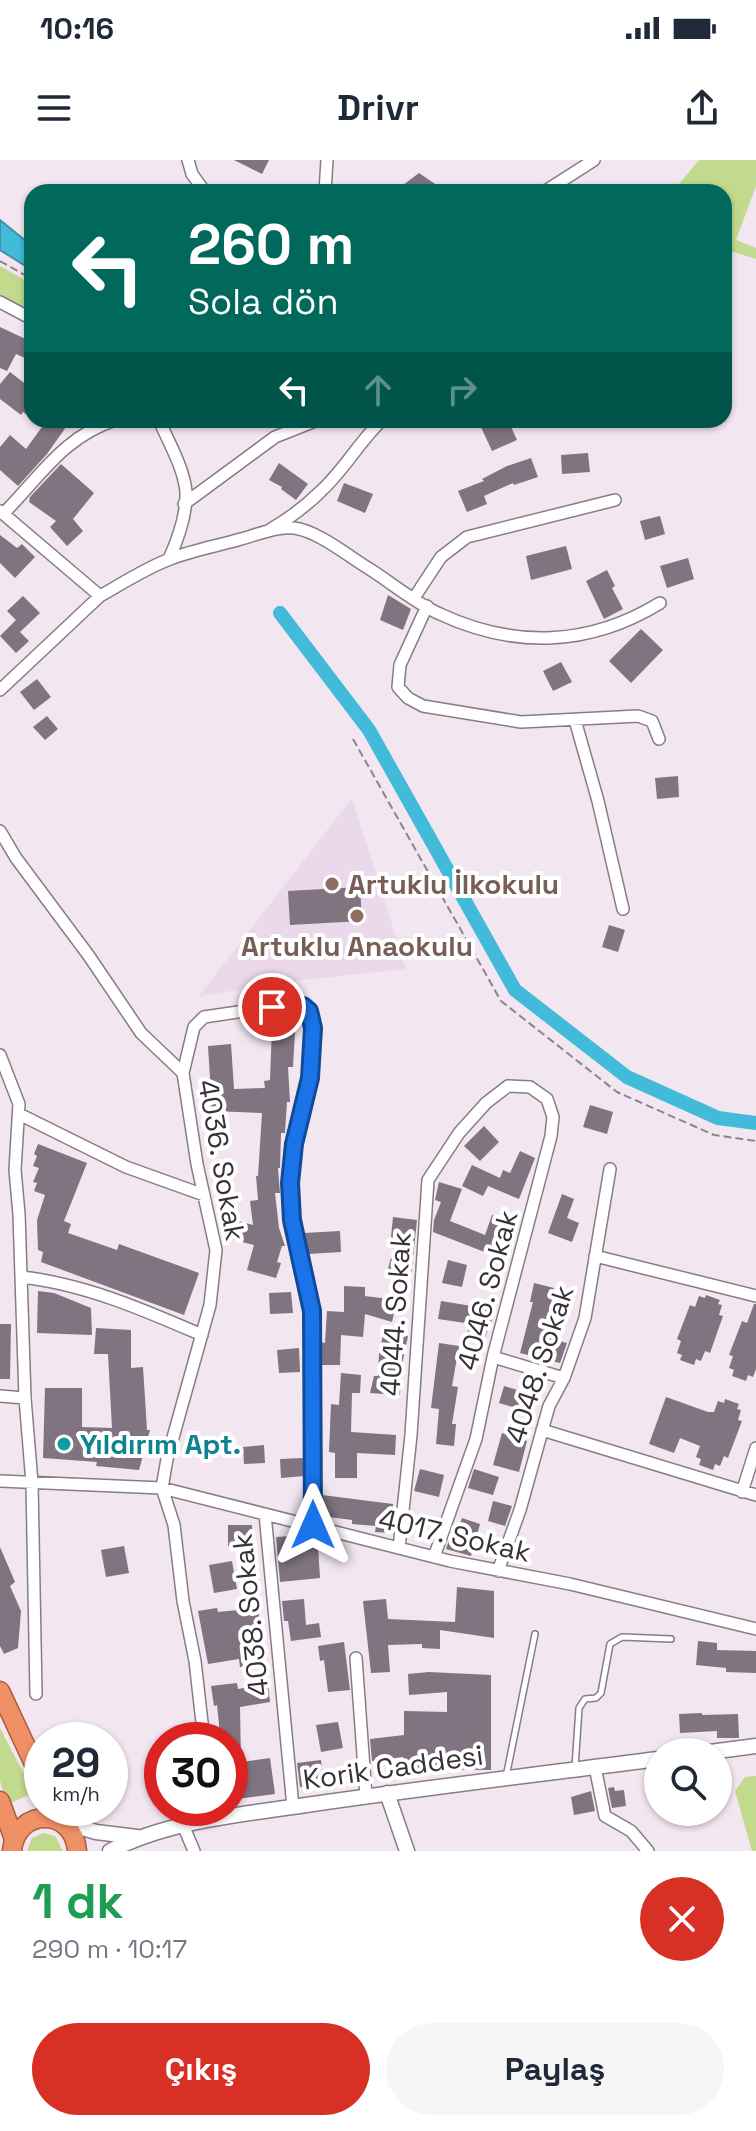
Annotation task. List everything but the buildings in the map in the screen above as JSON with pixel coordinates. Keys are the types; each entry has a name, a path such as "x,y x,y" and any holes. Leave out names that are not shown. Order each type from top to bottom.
{"highway":[{"path":"0,1691 24,1742"},
{"path":"0,1801 13,1845"},
{"path":"13,1845 24,1826"},
{"path":"66,1826 73,1834 77,1851"}],"street":[{"path":"188,160 199,184"},
{"path":"326,184 327,160"},
{"path":"556,184 594,160"},
{"path":"0,302 24,315"},
{"path":"96,428 81,434 58,452 29,488 2,513 100,596"},
{"path":"162,428 186,491 179,535 169,559"},
{"path":"184,504 275,437 298,428"},
{"path":"268,531 297,513 324,490 374,428"},
{"path":"414,598 441,557 467,537 615,500"},
{"path":"0,690 100,596 169,559 268,531 294,528 323,539 427,606 471,627 500,635 559,638 599,631 631,620 660,603"},
{"path":"427,606 400,665 398,687 408,698 423,706 521,722 638,716 652,721 659,739"},
{"path":"575,720 623,909"},
{"name":"4036. Sokak","path":"0,831 141,1033 183,1073 216,1250 210,1305 167,1459 162,1488 174,1525 202,1722"},
{"path":"183,1073 194,1027 204,1017 291,1004 303,1006 309,1011 313,1028 310,1078 294,1144 290,1183 292,1220 312,1311 313,1525"},
{"path":"0,1055 19,1104 15,1170 32,1483 36,1694"},
{"name":"4046. Sokak","path":"434,1557 476,1439 493,1357 548,1150 553,1117 547,1099 530,1087 508,1086 486,1103"},
{"name":"4044. Sokak","path":"399,1548 413,1409 428,1180 459,1133 486,1103"},
{"path":"19,1114 126,1167 204,1195"},
{"name":"4048. Sokak","path":"498,1571 520,1510 549,1406 564,1378 585,1318 610,1169"},
{"path":"595,1256 756,1296"},
{"path":"21,1277 45,1280 126,1302 202,1335"},
{"path":"493,1357 564,1378"},
{"path":"0,1396 25,1398"},
{"path":"542,1430 756,1495"},
{"path":"742,1492 756,1448"},
{"name":"4017. Sokak","path":"0,1481 162,1488 434,1557 570,1584 756,1629"},
{"name":"4038. Sokak","path":"265,1514 293,1807"},
{"path":"356,1658 366,1796"},
{"path":"732,1749 756,1746"},
{"name":"Korik Caddesi","path":"248,1811 644,1761"},
{"path":"595,1767 605,1816 631,1831 648,1851"},
{"path":"387,1793 407,1851"},
{"path":"82,1826 96,1832 137,1837"},
{"name":"Korik Caddesi","path":"137,1837 179,1826"},
{"path":"183,1826 194,1851"},
{"path":"110,1851 137,1837"}],"lane":[{"path":"506,1778 535,1634"},
{"path":"574,1769 579,1708 585,1699 596,1698 601,1693 610,1644 622,1637 671,1639"}],"path":[{"path":"0,261 24,274"},
{"path":"353,739 501,1001 617,1092 714,1135 756,1141"}],"shaded area":[{"name":"Artuklu İlkokulu","path":"352,798 406,969 293,981 199,996"}],"green space":[{"path":"699,160 756,160 756,186 736,240 756,248 756,259 732,252 732,184 679,184"},
{"path":"0,266 24,280 24,308 0,295"},
{"path":"0,1728 24,1774 24,1797 7,1804 0,1781"},
{"path":"756,1776 756,1851 752,1851 735,1791 745,1777"},
{"path":"43,1833 55,1836 63,1851 27,1851 32,1838"}],"water":[{"path":"0,220 24,240 24,265 0,250"}],"waterway":[{"path":"280,613 369,730 515,990 627,1077 718,1118 756,1123"}],"place":[{"name":"Artuklu İlkokulu","path":"332,884"},
{"name":"Artuklu Anaokulu","path":"357,916"},
{"name":"Yıldırım Apt.","path":"64,1444"}],"route":[{"path":"272,1007 303,1006 309,1011 313,1028 310,1078 294,1144 290,1183 292,1220 312,1311 313,1525"}]}
